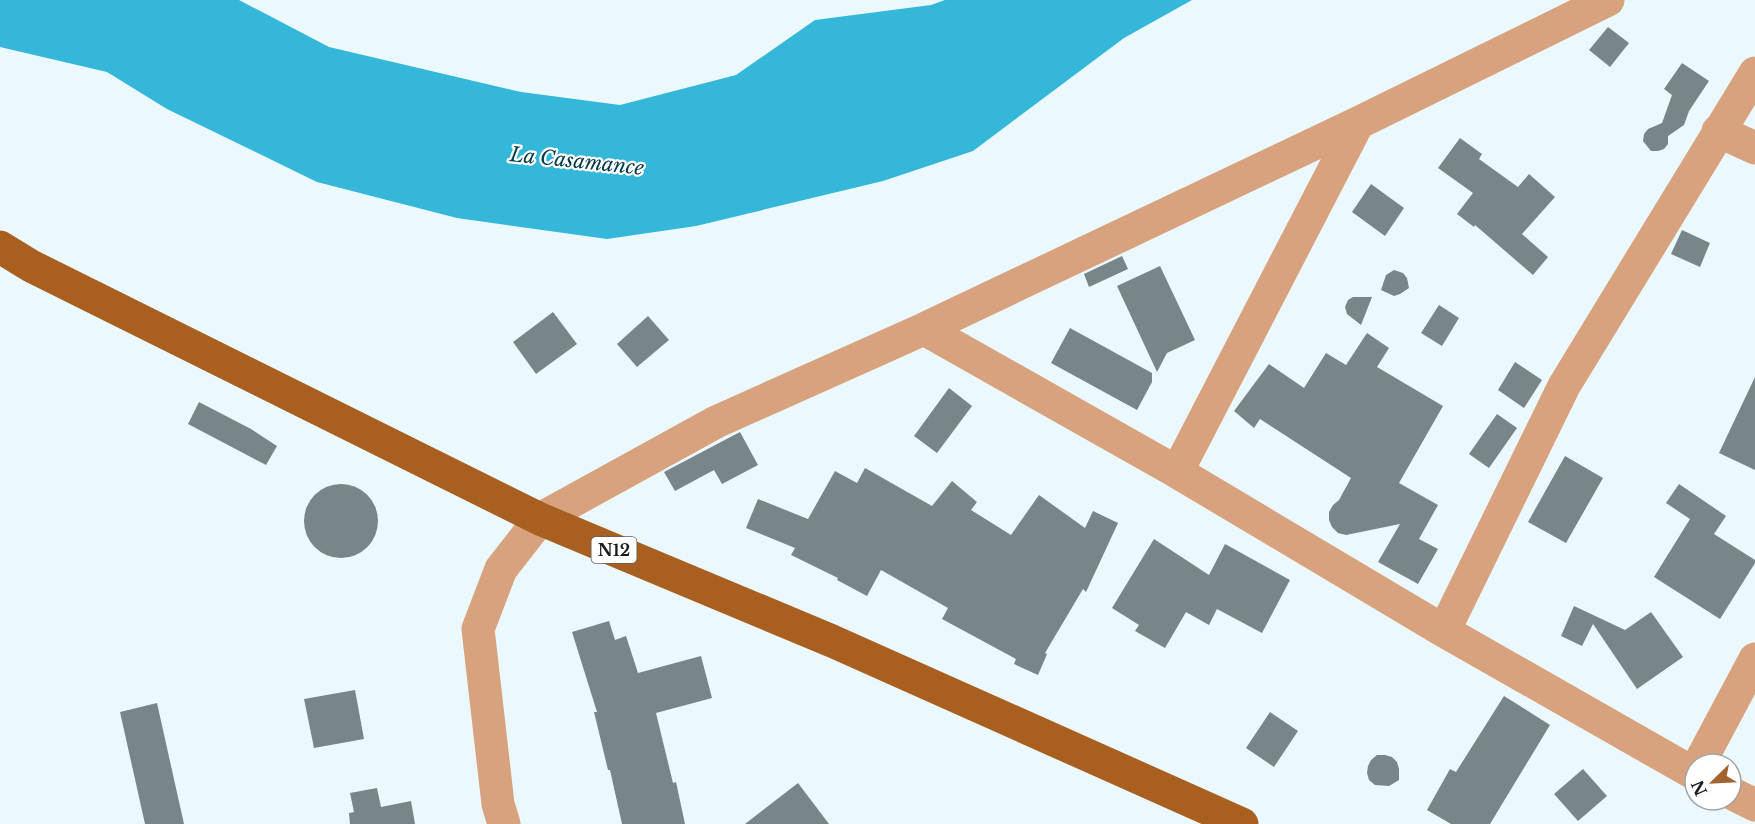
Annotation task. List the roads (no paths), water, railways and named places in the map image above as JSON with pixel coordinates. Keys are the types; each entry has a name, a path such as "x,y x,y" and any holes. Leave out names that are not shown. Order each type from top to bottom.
{"main road":[{"name":"N12","path":"0,247 31,266 540,519 832,641 1242,824"}],"street":[{"path":"504,824 498,804 478,629 501,569 540,519 716,422 924,329 1358,123 1608,0"},
{"path":"1444,631 1564,386 1755,73"},
{"path":"1177,472 1358,123"},
{"path":"1718,131 1755,148"},
{"path":"924,329 1177,472 1444,631 1683,764"},
{"path":"1706,752 1755,659"}],"water":[{"name":"La Casamance","path":"0,0 239,0 329,47 521,92 620,105 736,75 815,20 931,5 945,0 1192,0 1124,38 973,151 883,181 696,226 607,239 457,218 317,182 167,109 107,72 0,47"}]}
